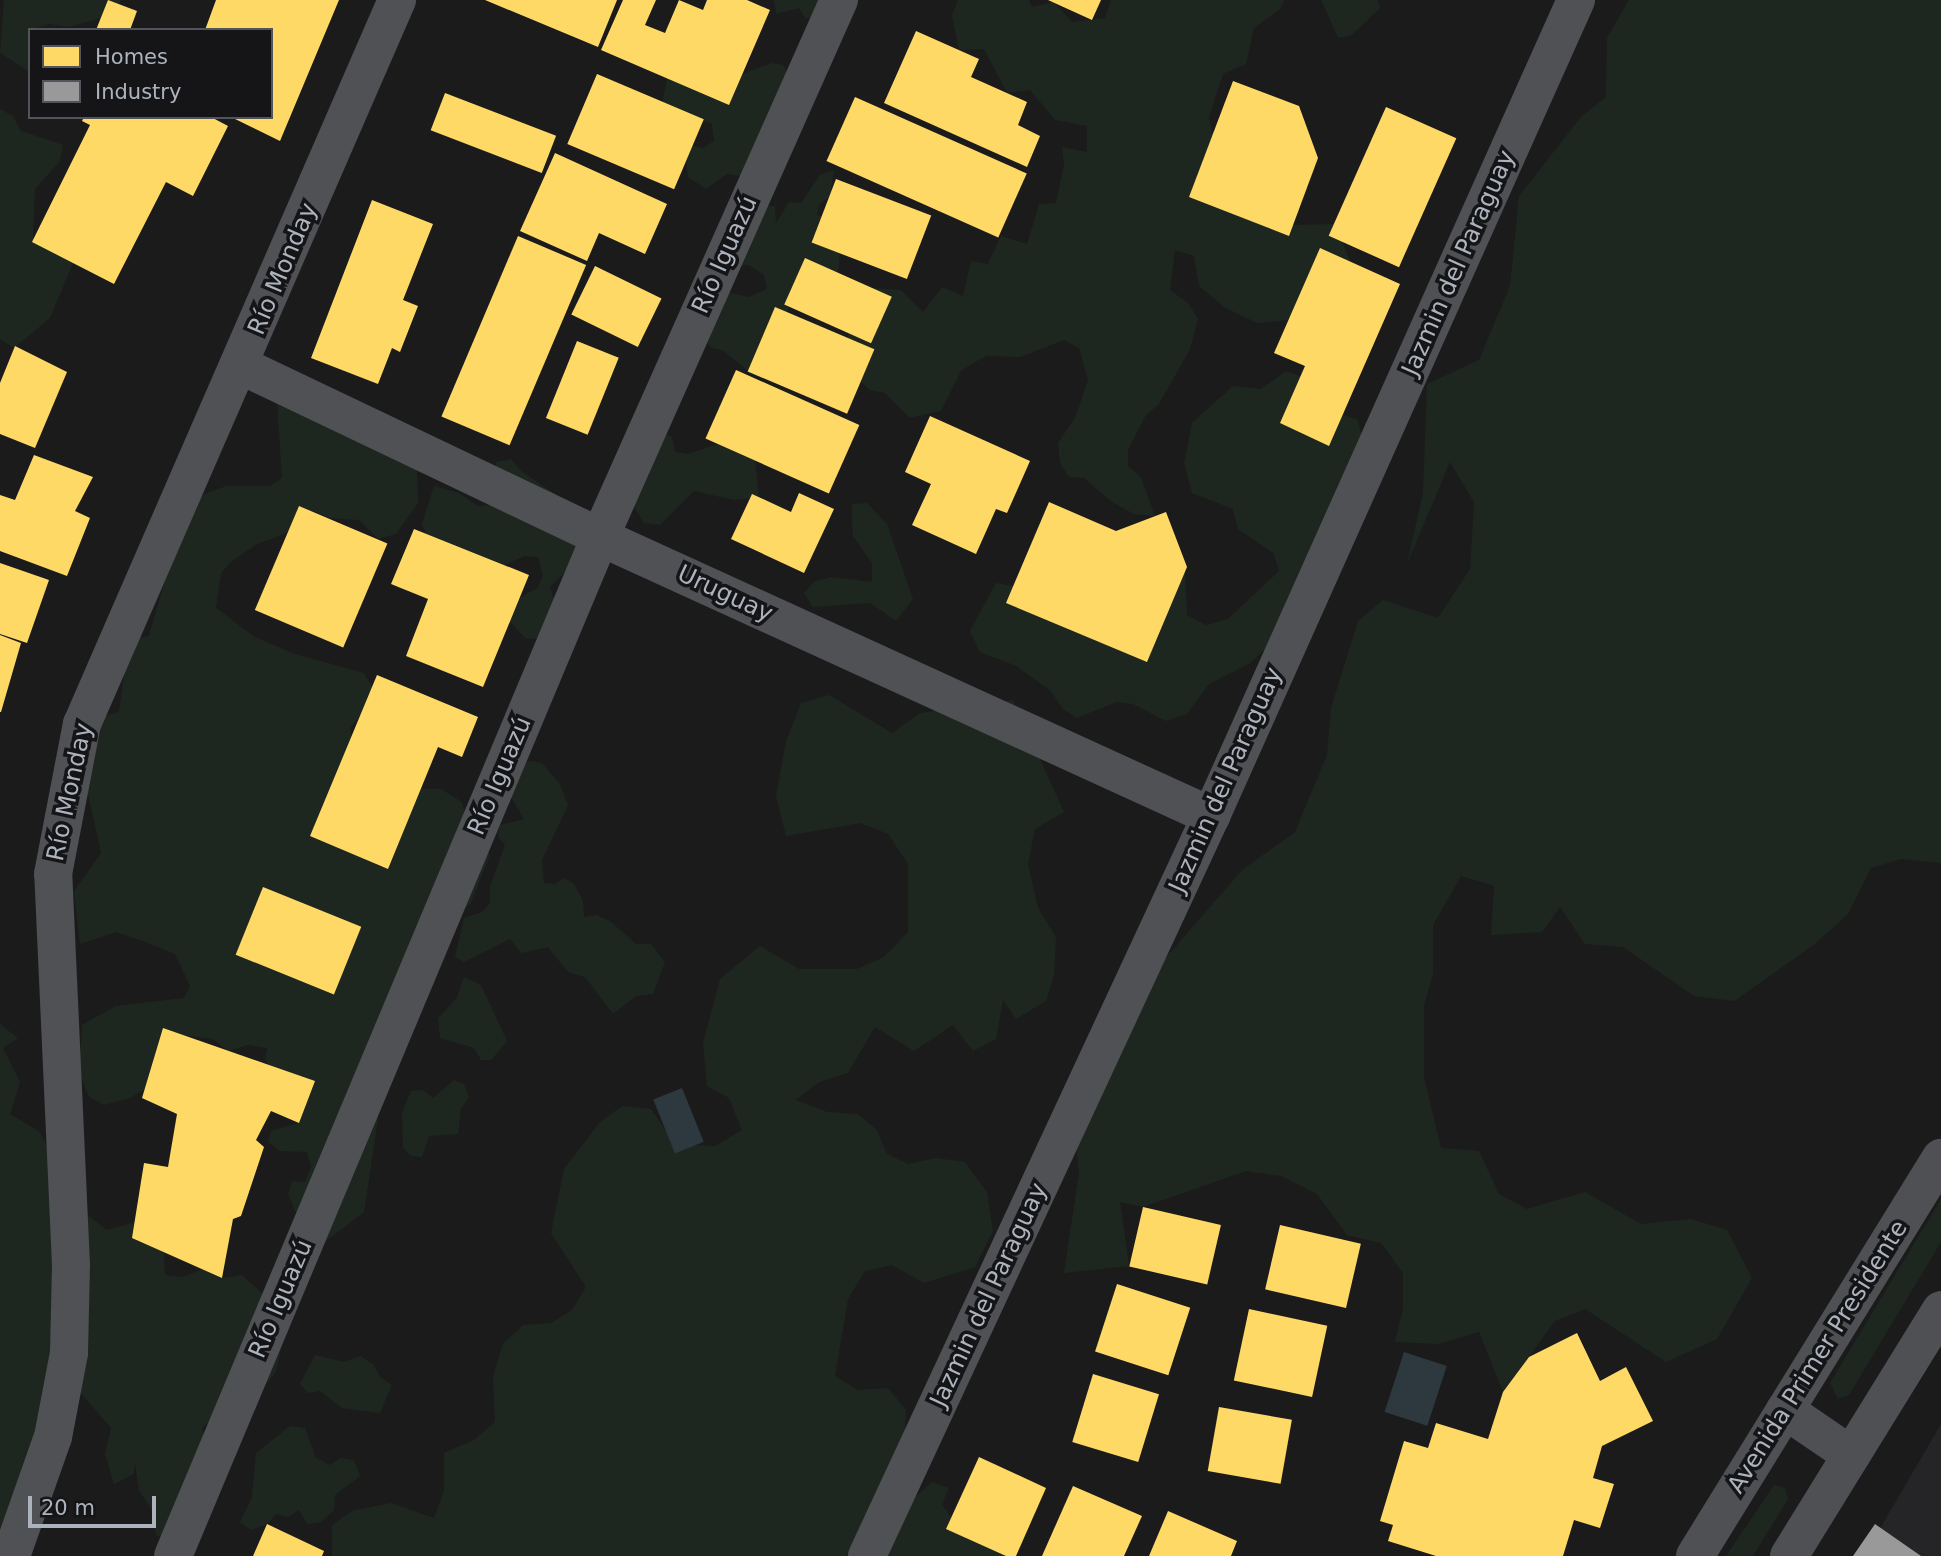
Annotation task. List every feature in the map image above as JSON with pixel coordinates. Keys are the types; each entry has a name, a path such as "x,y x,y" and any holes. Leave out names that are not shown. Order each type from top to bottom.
{"main road":[{"name":"Avenida Primer Presidente","path":"1695,1556 1941,1158"},
{"path":"1789,1556 1941,1310"},
{"path":"1785,1410 1851,1455"}],"street":[{"name":"Río Monday","path":"11,1556 53,1437 69,1353 71,1265 53,874 66,793 82,724 242,366 397,0"},
{"name":"Río Iguazú","path":"173,1556 600,537 839,0"},
{"name":"Jazmin del Paraguay","path":"867,1556 1211,816 1576,0"},
{"name":"Uruguay","path":"242,366 600,537 1211,816"}],"shaded area":[{"path":"4,0 121,0 112,15 69,27 49,24 28,28 28,71 0,53"},
{"path":"774,0 827,0 816,17 805,18 799,8 776,14"},
{"path":"958,0 1029,0 1032,7 1054,2 1072,22 1105,18 1111,0 1284,0 1280,9 1254,28 1246,64 1223,74 1209,117 1219,163 1252,198 1293,225 1335,224 1350,261 1303,319 1257,323 1224,307 1199,286 1194,256 1175,250 1170,290 1188,303 1198,319 1190,349 1159,404 1146,415 1128,450 1128,466 1141,477 1155,516 1134,514 1112,502 1084,478 1069,477 1060,463 1058,443 1075,418 1088,380 1079,348 1064,340 1020,357 987,356 973,363 961,371 941,411 910,418 885,393 870,390 853,374 848,334 870,288 901,290 923,312 942,287 963,296 971,261 988,264 1001,236 1027,244 1039,204 1056,203 1064,165 1062,147 1087,152 1087,126 1055,120 1030,90 1007,93 984,49 959,50 952,15"},
{"path":"1321,0 1378,0 1380,8 1352,35 1338,38"},
{"path":"1629,0 1941,0 1941,863 1901,859 1871,868 1848,914 1815,944 1734,1001 1694,996 1623,947 1585,944 1560,907 1542,932 1491,935 1494,886 1461,876 1433,925 1433,973 1424,1006 1424,1077 1441,1148 1479,1151 1499,1194 1527,1209 1585,1192 1641,1224 1691,1219 1727,1230 1752,1278 1717,1339 1666,1362 1585,1309 1555,1321 1503,1392 1479,1332 1438,1344 1395,1342 1403,1308 1403,1273 1381,1243 1347,1235 1317,1194 1281,1176 1246,1171 1143,1207 1120,1202 1129,1266 1064,1273 1079,1173 1074,1123 1150,976 1242,870 1295,832 1327,755 1331,708 1358,621 1383,600 1438,618 1470,569 1474,502 1450,462 1407,564 1423,493 1427,384 1479,360 1510,286 1519,196 1581,117 1606,97 1607,38"},
{"path":"771,63 783,65 790,77 801,123 796,146 748,177 727,174 706,189 688,177 686,163 691,146 703,148 714,141 712,124 662,105 667,78 700,84 710,97 720,97 743,74"},
{"path":"0,109 13,116 21,131 63,145 60,161 35,189 33,238 81,244 50,318 14,348 0,339"},
{"path":"834,170 830,196 819,205 817,215 828,218 841,242 838,273 792,301 767,356 751,373 722,350 712,348 695,329 721,291 749,297 767,289 764,275 749,265 734,265 744,204 775,206 776,223 789,202 801,203 820,175"},
{"path":"1286,371 1316,382 1327,411 1357,419 1369,459 1279,636 1249,664 1209,684 1187,714 1166,721 1133,704 1116,702 1077,718 1063,709 1051,691 1016,666 980,652 970,631 996,583 1023,588 1051,609 1067,629 1099,642 1159,566 1185,573 1187,615 1206,625 1228,619 1279,571 1273,553 1238,529 1233,509 1192,493 1184,463 1192,423 1233,386 1261,389"},
{"path":"337,393 387,414 406,434 417,464 418,503 396,534 378,539 359,520 329,518 314,511 289,532 257,544 232,561 221,573 216,608 255,637 292,653 364,673 372,687 372,702 350,728 365,859 381,867 421,789 441,789 462,802 468,826 483,838 490,855 471,903 458,914 426,921 412,936 414,953 357,1085 378,1119 364,1212 326,1241 306,1236 288,1194 292,1181 305,1182 311,1166 307,1152 280,1151 268,1142 271,1131 299,1123 297,1100 265,1060 267,1048 248,1045 228,1051 213,1039 182,1035 167,1076 130,1098 104,1105 89,1097 79,1073 82,1025 116,1006 184,998 190,986 175,954 143,941 116,932 80,944 74,891 101,853 84,776 84,743 106,716 119,712 125,667 137,638 149,636 175,546 180,504 226,486 270,486 282,478 277,402"},
{"path":"657,430 672,437 675,452 688,454 718,444 755,460 759,497 734,500 694,491 660,525 644,523 627,495"},
{"path":"511,459 521,471 564,500 579,537 572,565 550,587 553,597 572,609 541,638 526,639 509,621 519,598 537,588 543,576 538,557 524,556 503,566 426,534 422,524 434,486 459,493 478,506 491,505 496,462"},
{"path":"867,503 887,524 913,599 896,621 870,603 813,607 804,593 814,582 831,577 872,582 872,563 853,536 852,521 852,504"},
{"path":"829,695 892,733 920,713 1013,700 1064,812 1035,829 1028,864 1038,908 1056,937 1054,975 1046,1001 1016,1019 1003,1000 996,1039 973,1051 953,1025 914,1051 875,1027 848,1073 819,1082 796,1100 827,1112 858,1114 877,1130 887,1154 908,1164 936,1158 965,1162 987,1192 993,1231 975,1267 924,1283 892,1265 865,1271 848,1299 835,1376 858,1390 888,1388 906,1410 902,1508 932,1482 949,1488 942,1505 965,1535 1006,1556 887,1556 900,1510 846,1556 332,1556 332,1525 352,1511 391,1503 434,1518 444,1491 444,1453 474,1440 495,1422 493,1376 503,1344 523,1325 551,1323 572,1310 586,1287 551,1233 564,1169 600,1122 622,1106 651,1109 675,1144 715,1146 742,1130 729,1098 707,1086 703,1043 720,979 760,946 799,969 857,969 884,957 908,932 908,864 888,834 860,823 786,836 776,796 786,741 801,703"},
{"path":"521,763 542,763 560,784 568,805 542,860 544,883 555,884 564,878 574,884 583,901 584,917 596,915 610,921 636,944 651,944 665,962 653,994 636,996 613,1014 585,977 568,972 548,947 521,953 510,939 464,962 455,957 464,918 482,912 490,903 490,886 505,845 498,837 500,825 524,819 506,789"},
{"path":"464,977 481,985 507,1041 491,1060 481,1060 474,1048 440,1038 438,1018 457,998"},
{"path":"0,1024 18,1038 3,1048 20,1082 10,1114 39,1131 81,1210 107,1230 135,1222 155,1227 163,1239 165,1275 183,1277 203,1269 222,1278 242,1275 280,1310 282,1343 276,1372 242,1412 210,1421 202,1428 205,1448 175,1541 156,1535 151,1508 139,1491 135,1463 134,1474 114,1484 105,1454 111,1428 66,1376 0,1538"},
{"path":"454,1080 464,1084 469,1097 461,1109 458,1134 429,1136 422,1157 411,1156 403,1148 402,1113 411,1091 423,1090 433,1098"},
{"path":"682,1088 704,1142 675,1153 653,1100"},
{"path":"1941,1199 1941,1242 1849,1395 1838,1399 1830,1383"},
{"path":"1404,1352 1447,1366 1427,1426 1385,1412"},
{"path":"315,1355 344,1362 360,1356 373,1364 381,1378 392,1385 380,1413 342,1408 320,1391 308,1393 300,1384"},
{"path":"1941,1424 1941,1556 1864,1556"},
{"path":"290,1426 305,1428 316,1458 330,1465 341,1458 354,1460 360,1476 335,1495 334,1510 321,1522 307,1524 299,1510 288,1517 276,1514 267,1524 251,1530 240,1522 252,1497 256,1453"},
{"path":"1774,1485 1785,1488 1788,1499 1753,1556 1726,1556"}],"building: Homes":[{"path":"108,0 137,11 131,28 97,28"},
{"path":"216,0 339,0 280,141 235,119 273,119 273,28 206,28"},
{"path":"485,0 617,0 598,47"},
{"path":"623,0 656,0 645,25 665,33 679,0 703,10 707,0 747,0 770,10 729,105 601,50"},
{"path":"1048,0 1101,0 1092,20"},
{"path":"916,31 979,59 971,77 1027,102 1018,125 1040,136 1027,167 884,103"},
{"path":"597,74 704,119 674,189 567,144"},
{"path":"1233,81 1299,106 1318,158 1289,236 1189,197"},
{"path":"445,93 556,136 542,173 431,130"},
{"path":"855,97 1027,173 998,237 827,161"},
{"path":"1386,107 1456,138 1399,267 1329,236"},
{"path":"215,119 228,126 193,196 166,182 114,284 32,242 90,125 82,121"},
{"path":"555,153 667,204 645,254 599,233 587,261 520,231"},
{"path":"836,179 931,216 907,279 812,242"},
{"path":"372,200 433,224 403,300 418,306 400,352 392,348 378,384 311,358"},
{"path":"518,236 586,265 510,445 441,416"},
{"path":"1320,248 1400,284 1329,446 1280,423 1305,366 1274,353"},
{"path":"805,258 892,297 871,343 784,305"},
{"path":"595,266 662,298 638,347 571,315"},
{"path":"775,307 874,349 847,414 748,371"},
{"path":"577,341 619,358 588,435 546,418"},
{"path":"15,346 67,372 35,448 0,434 0,383"},
{"path":"736,370 859,425 829,493 705,439"},
{"path":"930,416 1030,461 1007,513 996,509 976,554 912,525 931,484 905,472"},
{"path":"34,455 93,477 75,511 90,518 67,576 0,551 0,495 15,500"},
{"path":"799,493 834,509 804,573 731,539 752,494 791,512"},
{"path":"1049,502 1116,531 1166,512 1187,567 1147,662 1006,603"},
{"path":"299,506 387,544 343,648 255,610"},
{"path":"414,529 529,575 483,687 406,656 428,599 391,584"},
{"path":"0,563 49,580 27,643 0,634"},
{"path":"0,635 21,643 1,712 0,712"},
{"path":"377,675 478,717 462,757 438,747 388,869 310,836"},
{"path":"263,887 361,927 334,994 236,955"},
{"path":"163,1028 315,1081 299,1123 271,1111 256,1140 264,1147 241,1216 233,1219 222,1278 132,1238 144,1163 168,1167 177,1114 142,1098"},
{"path":"1143,1207 1221,1225 1207,1284 1129,1266"},
{"path":"1280,1225 1361,1244 1346,1308 1265,1289"},
{"path":"1117,1284 1190,1308 1168,1375 1095,1352"},
{"path":"1249,1309 1327,1326 1312,1397 1234,1380"},
{"path":"1577,1333 1600,1381 1626,1367 1653,1421 1602,1446 1593,1478 1614,1484 1600,1528 1574,1520 1563,1556 1436,1556 1388,1541 1393,1525 1380,1521 1404,1441 1428,1448 1436,1423 1488,1439 1503,1392 1529,1357"},
{"path":"1093,1374 1159,1394 1138,1462 1072,1442"},
{"path":"1219,1407 1292,1420 1281,1484 1208,1471"},
{"path":"979,1457 1046,1488 1016,1556 1006,1556 946,1529"},
{"path":"1073,1486 1142,1516 1124,1556 1042,1556"},
{"path":"1168,1511 1237,1541 1231,1556 1149,1556"},
{"path":"267,1524 324,1551 322,1556 253,1556"}],"building: Industry":[{"path":"1875,1524 1921,1556 1853,1556"}]}
